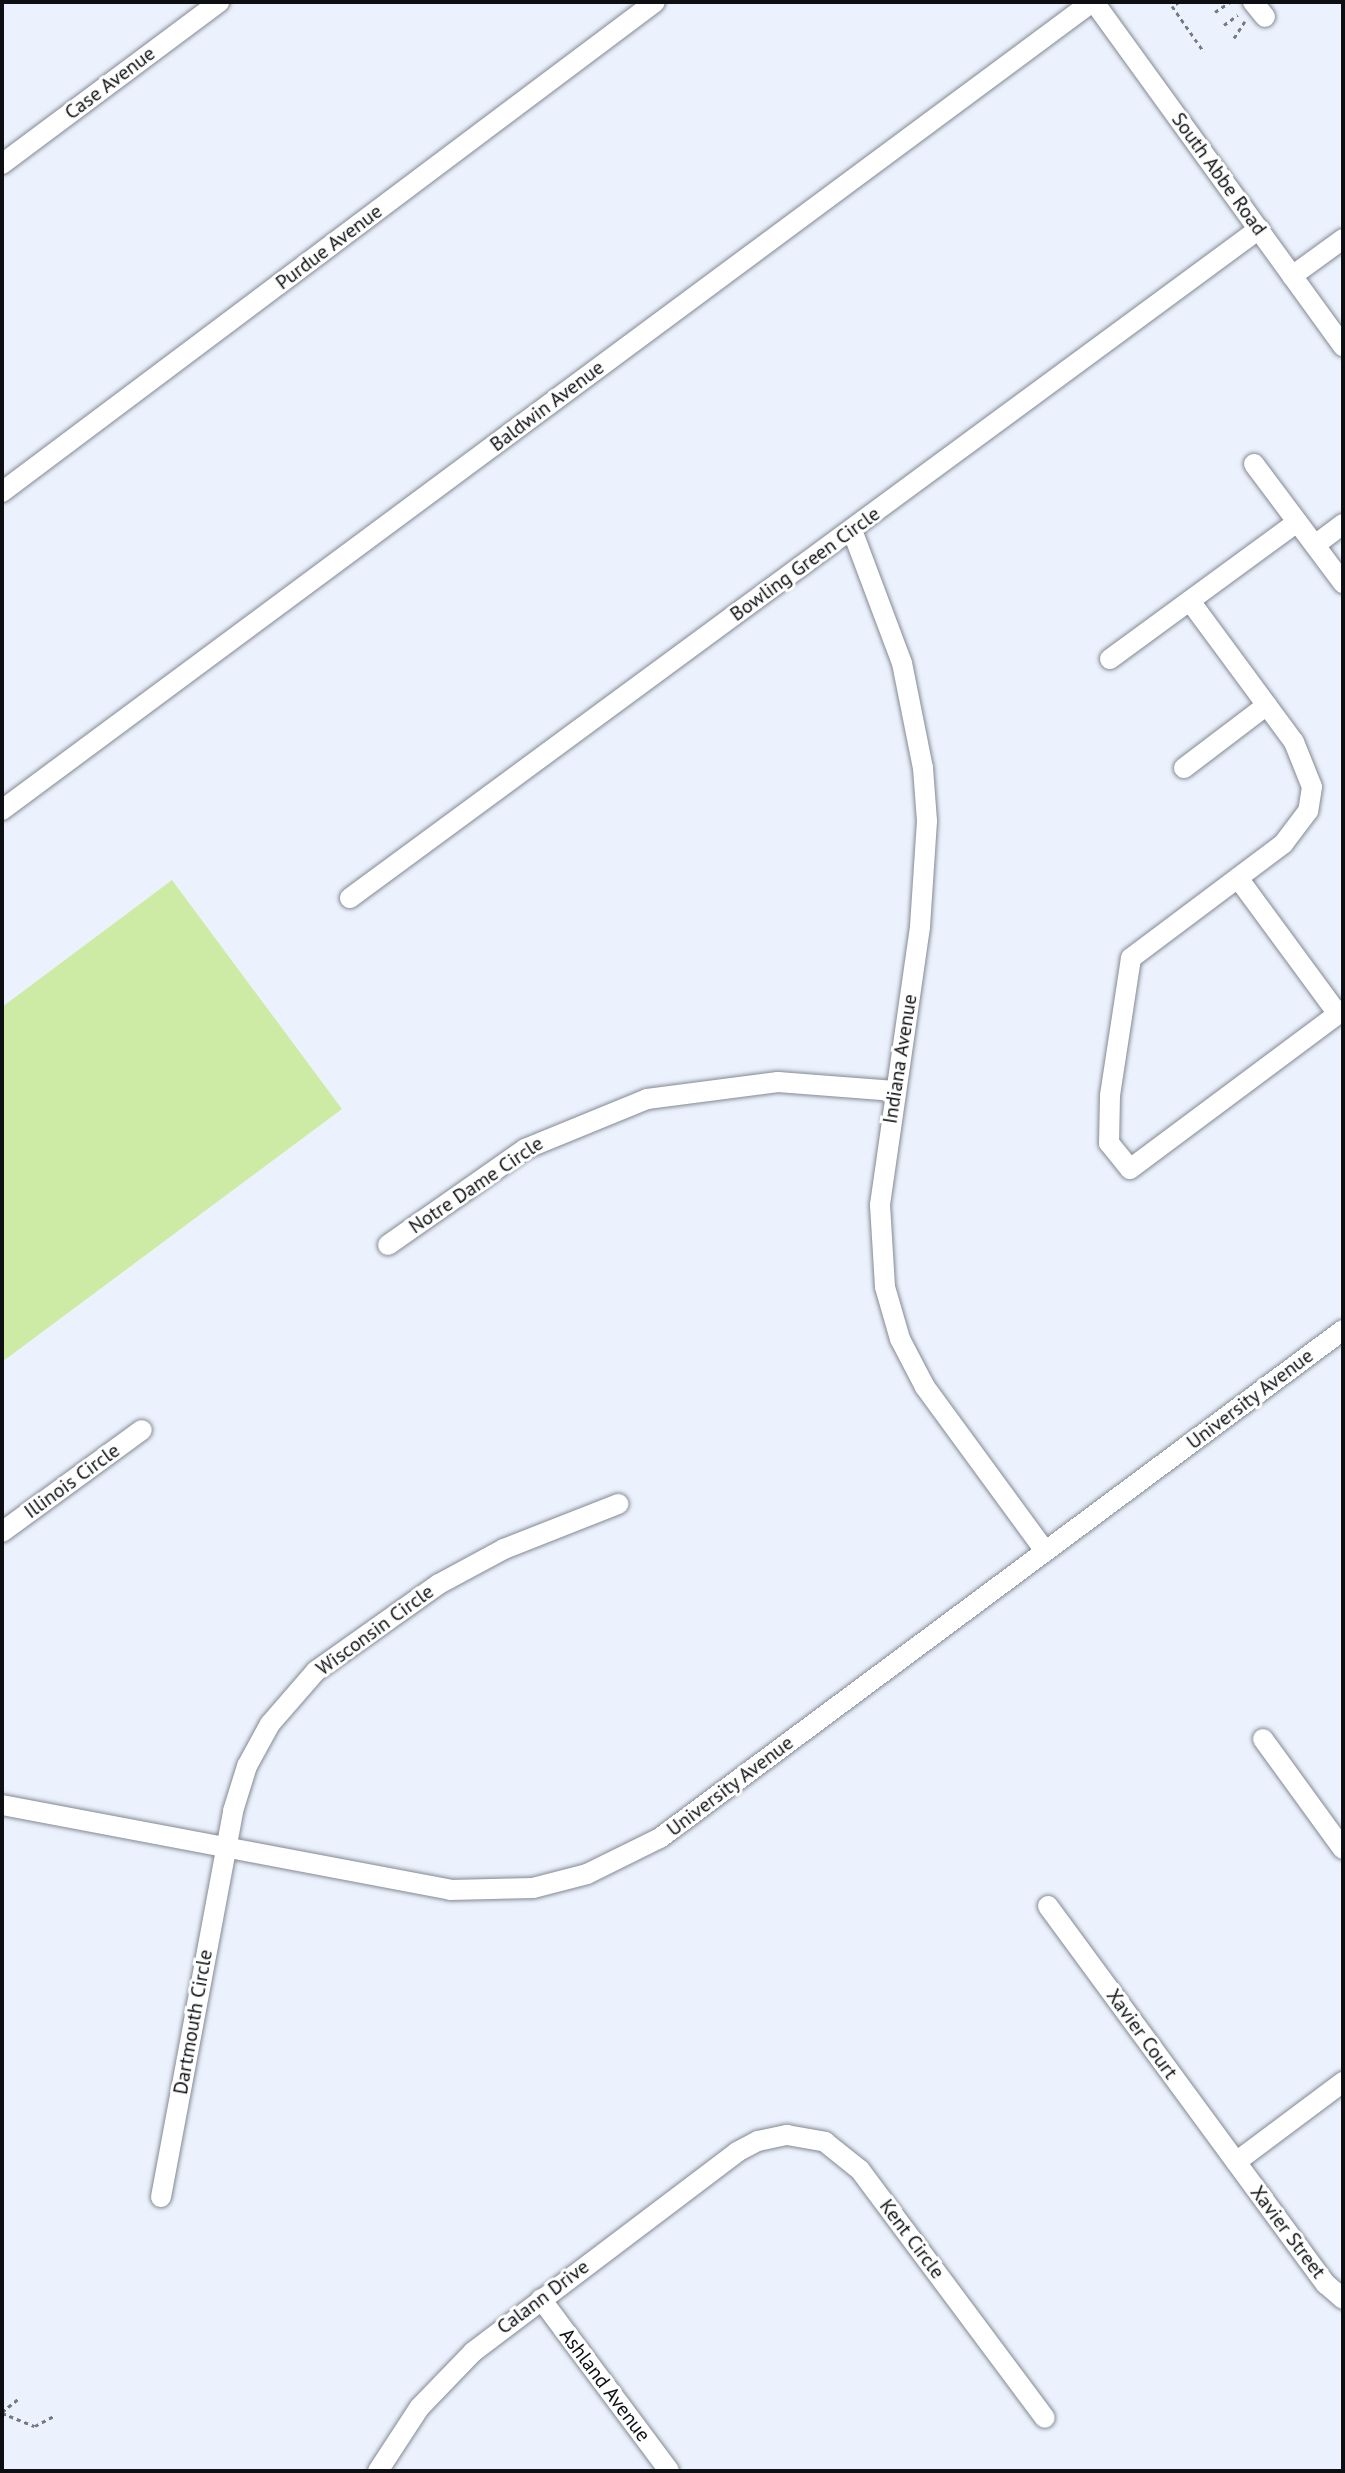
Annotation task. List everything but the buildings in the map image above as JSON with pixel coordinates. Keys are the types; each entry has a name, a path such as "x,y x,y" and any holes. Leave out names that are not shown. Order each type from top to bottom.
{"street":[{"name":"Case Avenue","path":"2,164 219,2"},
{"name":"Purdue Avenue","path":"2,492 655,2"},
{"name":"South Abbe Road","path":"1093,2 1343,346"},
{"name":"Baldwin Avenue","path":"2,810 1093,2"},
{"name":"Bowling Green Circle","path":"350,898 1259,229"},
{"path":"1292,276 1343,239"},
{"path":"1254,464 1343,583"},
{"path":"1110,659 1297,522"},
{"path":"1315,545 1343,524"},
{"name":"Indiana Avenue","path":"852,530 902,663 923,768 926,874 879,1219 892,1313 925,1387 1045,1551"},
{"path":"1190,601 1303,757 1312,787 1299,829 1131,958 1110,1096 1109,1143 1130,1169 1341,1012 1238,878"},
{"path":"1184,768 1267,705"},
{"name":"Notre Dame Circle","path":"388,1245 525,1149 647,1099 778,1082 895,1091"},
{"name":"University Avenue","path":"2,1805 450,1890 505,1891 587,1874 660,1838 1343,1330"},
{"name":"Illinois Circle","path":"2,1532 142,1430"},
{"name":"Wisconsin Circle","path":"225,1848 239,1788 258,1745 284,1705 316,1671 439,1584 504,1549 618,1504"},
{"path":"1263,1739 1343,1849"},
{"name":"Dartmouth Circle","path":"161,2197 225,1848"},
{"name":"Xavier Court","path":"1048,1906 1236,2162"},
{"path":"1236,2162 1343,2082"},
{"name":"Kent Circle","path":"737,2152 772,2136 803,2135 825,2142 850,2159 1045,2418"},
{"name":"Calann Drive","path":"378,2471 445,2379 541,2299 737,2152"},
{"name":"Xavier Street","path":"1236,2162 1343,2299"},
{"name":"Ashland Avenue","path":"541,2299 669,2471"}],"path":[{"path":"1179,2 1172,6 1204,52"},
{"path":"1215,12 1230,2"},
{"path":"1224,25 1235,17"},
{"path":"1234,38 1243,27"},
{"path":"18,2399 2,2413 35,2426 54,2416"}],"green space":[{"path":"172,880 342,1109 2,1362 2,1007"}]}
